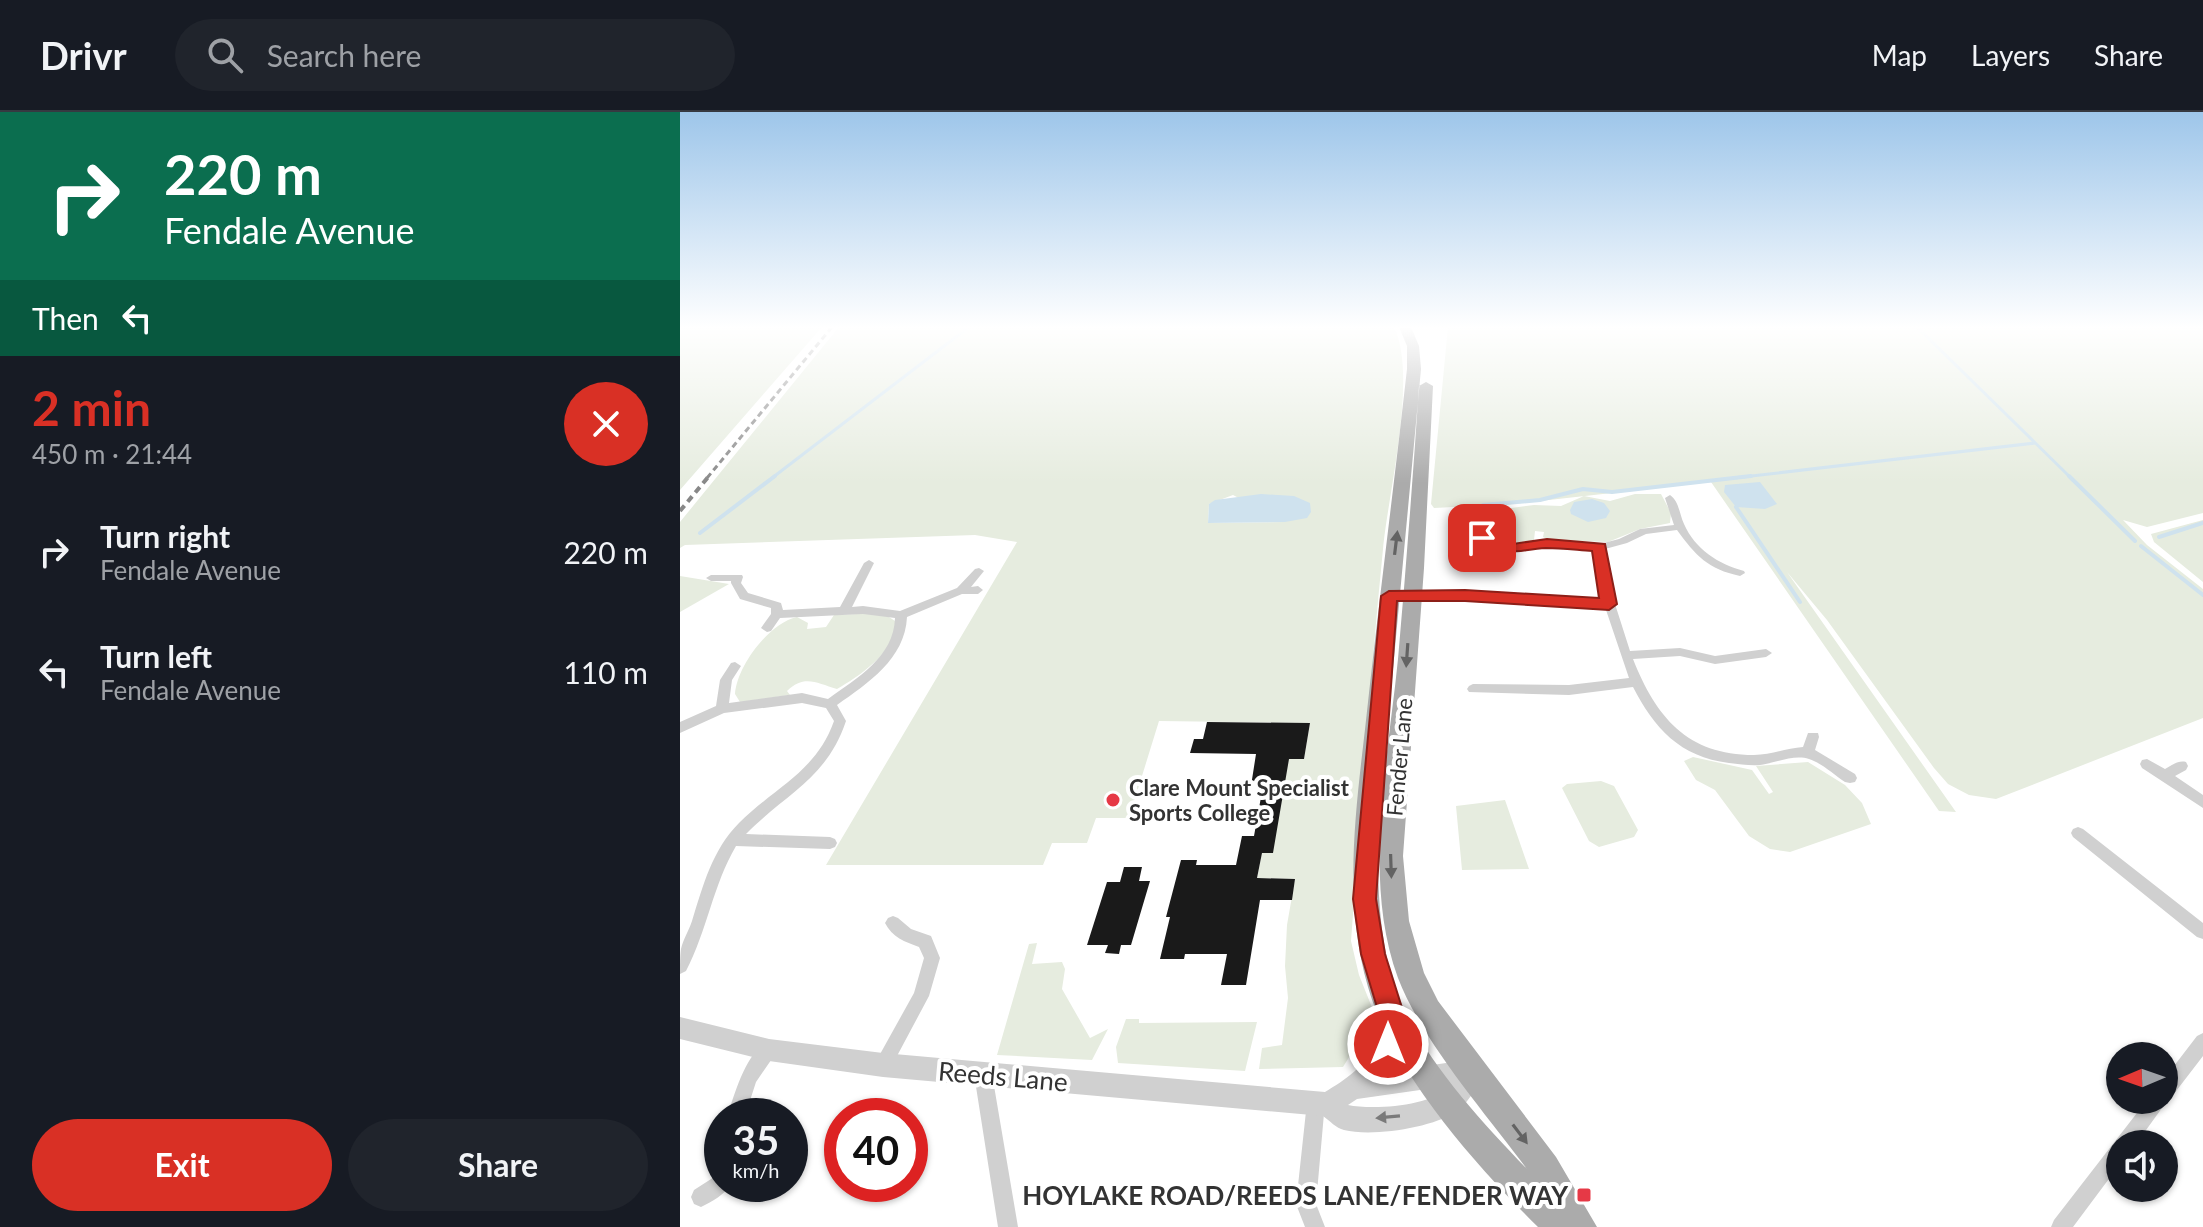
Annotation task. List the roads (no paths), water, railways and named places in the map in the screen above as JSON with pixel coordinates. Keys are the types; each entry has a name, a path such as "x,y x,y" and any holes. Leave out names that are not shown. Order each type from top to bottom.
{"main road":[{"name":"Fender Lane","path":"1413,379 1389,596 1365,899 1373,954 1396,1022 1430,1077 1561,1227"},
{"name":"Fender Lane","path":"1426,379 1391,856 1394,908 1411,976 1419,995 1545,1168 1581,1227"}],"street":[{"path":"1670,498 1680,527 1696,549 1719,570 1740,573"},
{"path":"1478,523 1482,538 1500,547 1527,549 1547,544 1600,547 1644,531 1680,527"},
{"path":"1600,547 1609,604 1635,682 1655,719 1696,748 1743,760 1808,753 1850,778"},
{"path":"844,611 869,563"},
{"path":"748,567 736,583 744,596 777,606 777,614 767,628"},
{"path":"1712,582 1719,570"},
{"path":"961,591 979,571"},
{"path":"711,578 738,577"},
{"path":"777,614 883,611 901,615 961,591 978,590"},
{"path":"1389,596 1506,597 1568,604 1609,604"},
{"path":"830,704 866,677 885,657 896,643 901,615"},
{"path":"1626,655 1680,652 1715,660 1766,653"},
{"path":"722,709 726,680 735,666"},
{"path":"1473,689 1569,690 1635,682"},
{"path":"680,728 722,709 802,698 830,704 840,721 836,739 820,759 732,840 719,862 698,931 680,966"},
{"path":"1808,753 1813,737"},
{"path":"2147,764 2203,802"},
{"path":"2165,776 2181,766"},
{"path":"2078,833 2203,932"},
{"path":"732,840 830,843"},
{"path":"883,1065 921,996 932,958 925,941 906,935 893,923"},
{"path":"1353,1088 1382,1057 1396,1022"},
{"name":"Reeds Lane","path":"680,1028 769,1050 883,1065 1322,1103 1345,1118 1381,1119 1419,1114 1450,1103"},
{"path":"2178,1075 2203,1042"},
{"path":"742,1098 749,1077 769,1050"},
{"path":"1315,1227 1306,1204 1322,1103 1353,1088 1473,1071"},
{"path":"1450,1103 1473,1071"},
{"path":"983,1074 1008,1227"},
{"path":"2135,1130 2147,1114"},
{"path":"2061,1227 2106,1168"}],"water":[{"path":"1760,482 1777,504 1765,509 1736,507 1724,492 1725,485"},
{"path":"1261,494 1294,496 1310,503 1311,512 1307,518 1285,522 1208,523 1209,504 1215,500"},
{"path":"1592,499 1604,503 1610,511 1606,518 1588,522 1571,514 1574,502"}],"waterway":[{"path":"772,478 901,379"},
{"path":"1970,379 2071,478"},
{"path":"1734,478 2035,443"},
{"path":"700,533 775,476"},
{"path":"1483,505 1540,500 1583,489 1612,492 1751,476"},
{"path":"2069,476 2135,541"},
{"path":"1736,507 1800,602"},
{"path":"2159,537 2203,523"},
{"path":"2141,546 2203,595"}],"railway":[{"path":"707,478 789,379"},
{"path":"680,511 709,476"}],"place":[{"name":"Clare Mount Specialist Sports College","path":"1113,800"},
{"name":"HOYLAKE ROAD/REEDS LANE/FENDER WAY","path":"1584,1195"}]}
